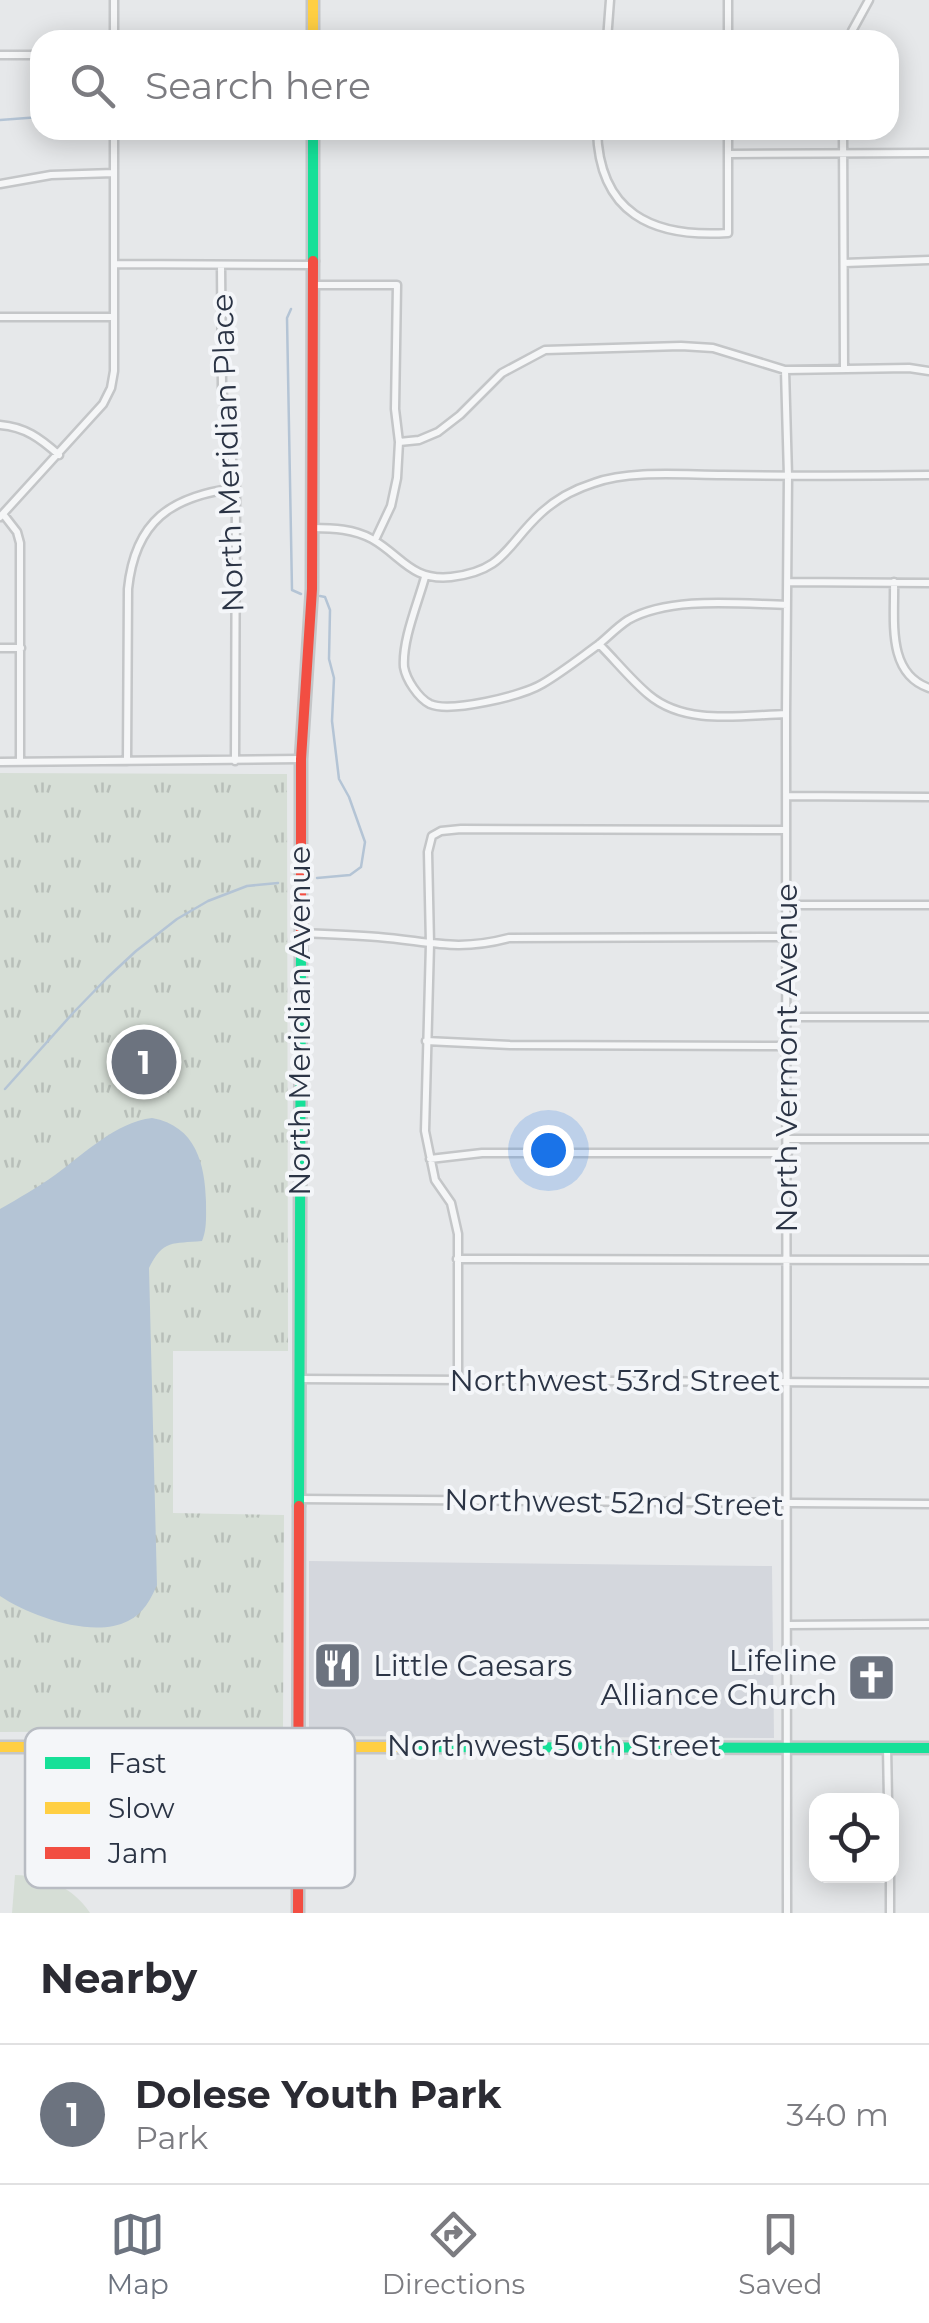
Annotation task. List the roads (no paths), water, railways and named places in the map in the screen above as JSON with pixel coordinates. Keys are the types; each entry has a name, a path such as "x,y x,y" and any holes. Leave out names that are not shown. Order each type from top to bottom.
{"main road":[{"path":"313,0 313,30"},
{"name":"North Meridian Avenue","path":"299,1728 301,759 312,589 313,140"},
{"name":"Northwest 50th Street","path":"355,1746 929,1748"},
{"name":"Northwest 50th Street","path":"0,1747 25,1747"},
{"name":"North Meridian Avenue","path":"298,1888 298,1913"}],"street":[{"path":"114,0 114,30"},
{"path":"728,0 728,30"},
{"path":"853,30 869,0"},
{"path":"608,30 610,1"},
{"path":"0,55 30,55"},
{"path":"20,762 20,544 17,532 1,515 107,397 113,380 114,140"},
{"path":"597,140 598,157 608,187 639,217 659,228 683,233 728,233 728,140"},
{"path":"842,140 844,368"},
{"path":"728,154 929,154"},
{"path":"0,184 52,175 114,173"},
{"path":"844,263 929,260"},
{"path":"114,264 313,265"},
{"name":"North Meridian Place","path":"221,265 222,388 236,488 235,761"},
{"path":"313,285 397,285 397,478 391,506 375,540"},
{"path":"0,317 114,316"},
{"path":"399,442 419,440 438,432 502,373 545,350 681,346 714,348 785,370 929,371"},
{"name":"North Vermont Avenue","path":"785,370 787,1913"},
{"path":"0,425 15,426 38,436 59,454"},
{"path":"312,528 357,532 375,540 425,577 450,577 475,573 501,558 541,513 572,492 598,482 646,475 929,475"},
{"path":"128,761 131,564 144,534 178,503 208,492 236,488"},
{"path":"425,577 406,645 404,669 412,687 430,704 453,706 514,696 539,686 628,620 650,612 689,604 787,605"},
{"path":"788,582 929,582"},
{"path":"894,582 896,651 910,678 929,688"},
{"path":"600,644 651,698 681,712 699,716 786,714"},
{"path":"0,648 21,648"},
{"path":"0,762 301,759"},
{"path":"788,796 929,796"},
{"path":"458,1381 458,1234 452,1203 435,1180 425,1131 428,852 432,836 461,829 786,830"},
{"path":"788,905 929,905"},
{"path":"300,932 456,946 545,937 786,937"},
{"path":"787,1016 929,1017"},
{"path":"426,1041 788,1046"},
{"path":"788,1138 929,1139"},
{"path":"430,1159 482,1153 788,1153"},
{"path":"457,1259 929,1260"},
{"name":"Northwest 53rd Street","path":"300,1379 929,1382"},
{"name":"Northwest 52nd Street","path":"299,1500 929,1504"},
{"path":"787,1625 929,1624"},
{"path":"887,1748 888,1793"},
{"path":"890,1883 890,1913"}],"water":[{"path":"152,1118 167,1122 188,1138 200,1161 206,1202 202,1241 164,1248 149,1268 157,1585 142,1610 128,1621 97,1628 80,1626 28,1611 0,1596 0,1209 48,1180 113,1132"}],"waterway":[{"path":"0,120 30,118"},
{"path":"291,309 287,318 292,590 301,594"},
{"path":"317,878 350,875 361,867 365,842 339,779 332,721 330,610 325,597 320,596"},
{"path":"5,1089 107,978 177,919 208,901 247,886 278,883"}],"place":[{"name":"Dolese Youth Park","path":"144,1062"},
{"name":"Little Caesars","path":"338,1666"},
{"name":"Lifeline Alliance Church","path":"872,1678"}]}
